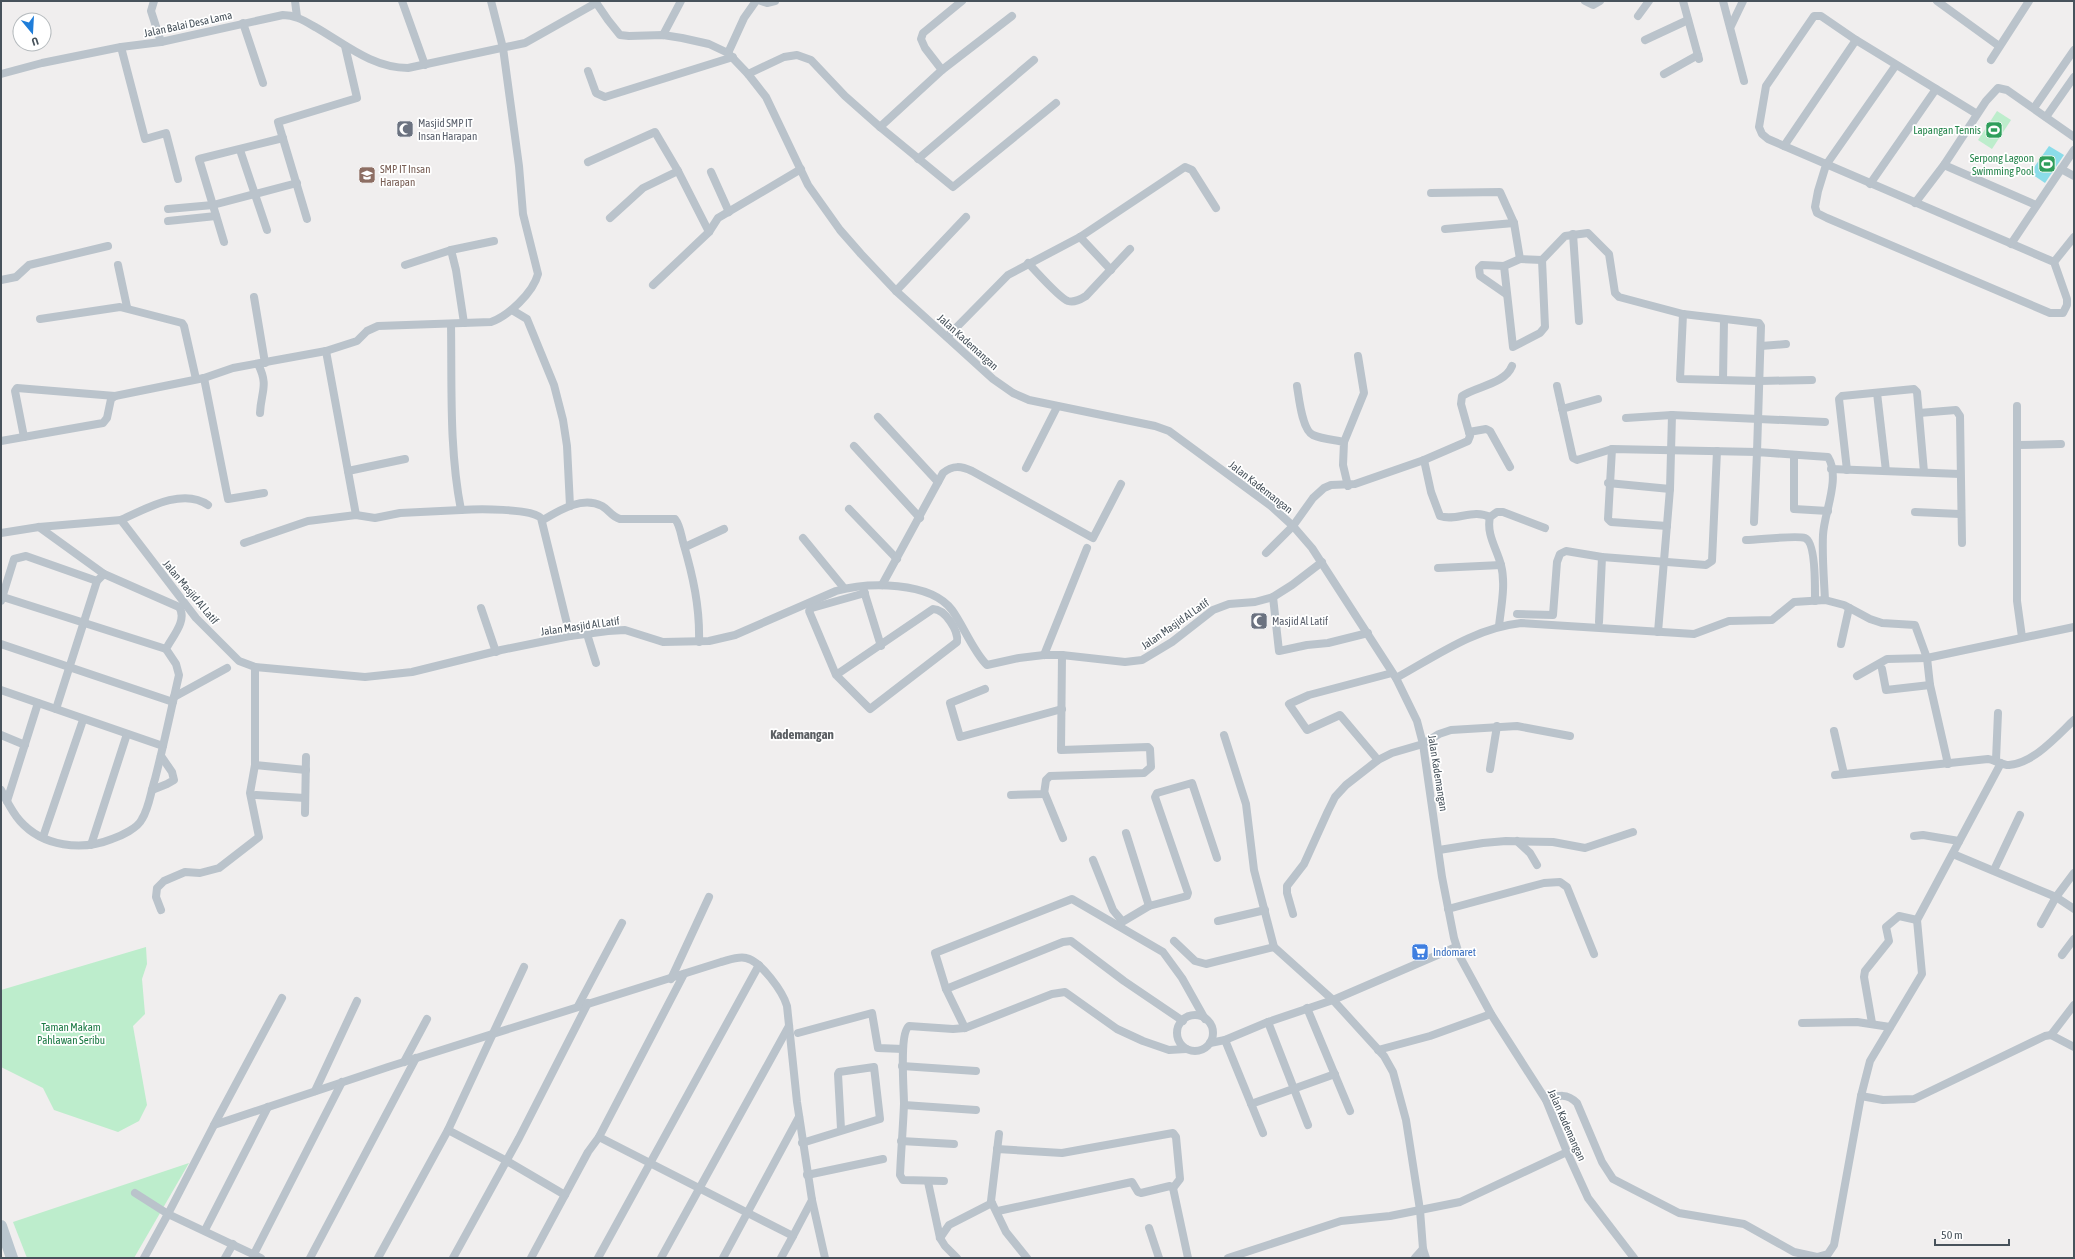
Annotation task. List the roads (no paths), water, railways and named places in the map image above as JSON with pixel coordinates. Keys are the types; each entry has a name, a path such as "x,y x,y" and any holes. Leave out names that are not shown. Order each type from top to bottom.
{"main road":[{"path":"1,1226 12,1258"}],"street":[{"path":"154,1 151,11 161,42"},
{"path":"295,1 297,17"},
{"path":"402,1 425,65"},
{"path":"24,437 16,389 115,396 200,378 233,368 326,351 358,341 367,331 378,326 491,322 500,319 512,310 530,290 538,274 523,214 519,166 502,48 491,1"},
{"path":"662,35 681,1"},
{"path":"588,71 596,93 605,97 730,55 744,18 756,1"},
{"path":"761,1 767,3 775,1"},
{"path":"942,70 925,48 921,39 923,33 962,1"},
{"path":"1585,1 1593,5 1600,1"},
{"path":"1638,16 1649,1"},
{"path":"1664,74 1698,57 1683,1"},
{"path":"1723,1 1731,26 1744,81"},
{"path":"1937,1 1999,46"},
{"name":"Jalan Balai Desa Lama","path":"1,74 42,63 121,47 161,42 283,15 297,17 345,46 382,64 396,68 425,65 530,41 596,2"},
{"name":"Jalan Kademangan","path":"596,2 620,35 662,35 696,41 730,55 748,74 766,97 813,194 840,230 896,291 993,379 1013,393 1029,400 1155,426 1170,431 1271,506 1293,526 1322,562 1368,633 1394,675 1417,721 1423,744 1448,909 1456,947 1460,957 1491,1014 1546,1100 1588,1198 1634,1258"},
{"path":"1731,26 1741,2"},
{"path":"1990,60 2025,2"},
{"path":"880,127 942,70 1012,16"},
{"path":"1896,65 1826,165 1817,196 1815,207 1817,213 2050,313 2062,313 2068,305 2068,299 2054,262 1870,184 1826,165 1768,139 1762,134 1759,127 1766,86 1774,72 1814,16 1821,16 1856,40 1977,114"},
{"path":"1645,40 1688,20"},
{"path":"243,23 263,83"},
{"path":"1784,146 1856,40"},
{"path":"307,219 278,122 357,98 345,46"},
{"path":"121,47 145,139 166,133 178,179"},
{"path":"2034,108 2074,50"},
{"path":"748,74 784,57 797,55 804,56 811,60 845,96 880,127 918,160 953,187 1056,104"},
{"path":"918,160 1034,60"},
{"path":"2046,117 2074,77"},
{"path":"1915,203 1944,165 1977,114 1993,92 1998,88 2007,90 2074,137"},
{"path":"1870,184 1936,89"},
{"path":"588,162 655,132 678,171 709,232"},
{"path":"224,242 199,159 240,150 283,138"},
{"path":"240,150 267,230"},
{"path":"2012,244 2036,204 2074,150"},
{"path":"1944,165 2036,204"},
{"path":"946,337 1008,275 1028,263 1048,255 1080,237 1185,167 1192,170 1216,208"},
{"path":"653,285 709,232 718,218 801,169"},
{"path":"2061,169 2074,176"},
{"path":"610,218 643,188 678,171"},
{"path":"711,172 729,212"},
{"path":"168,209 213,205 296,183"},
{"path":"1431,193 1500,192 1514,223 1520,259"},
{"path":"168,221 216,216"},
{"path":"896,291 966,217"},
{"path":"1445,229 1514,223"},
{"path":"1504,266 1513,347 1540,333 1545,327 1542,260 1565,236 1573,234 1588,233 1607,252 1610,258 1616,293 1619,297 1683,314 1759,323 1762,330 1754,522"},
{"path":"1573,234 1579,321"},
{"path":"1080,237 1110,270"},
{"path":"2054,262 2074,237"},
{"path":"405,265 451,250 494,241"},
{"path":"1,280 16,277 29,265 108,246"},
{"path":"1028,263 1062,297 1072,301 1080,300 1086,296 1130,249"},
{"path":"451,250 456,270 464,323"},
{"path":"1506,294 1480,276 1478,271 1482,266 1504,266 1520,259 1542,260"},
{"path":"118,265 128,307 133,311 184,325 200,378 229,500 264,493"},
{"path":"254,297 265,384 260,400 260,413"},
{"path":"40,319 128,307"},
{"path":"512,310 528,320 554,384 563,420 567,446 570,506"},
{"path":"1683,314 1680,379 1760,381 1812,380"},
{"path":"1723,380 1724,320"},
{"path":"451,324 453,454 455,478 461,510"},
{"path":"1761,346 1786,344"},
{"path":"326,351 356,515"},
{"path":"1348,486 1343,465 1344,442 1364,393 1358,356"},
{"path":"1266,553 1293,526 1313,498 1320,491 1331,485 1348,486 1424,460 1462,444 1470,438 1461,404 1462,396 1502,378 1510,371 1512,366"},
{"path":"1297,386 1305,424 1308,431 1313,435 1344,442"},
{"path":"1557,386 1572,456 1574,459 1612,449 1671,449 1717,452 1757,452 1828,457 1831,469 1832,493 1823,534 1825,600"},
{"path":"1847,470 1839,399 1845,394 1914,389 1917,392 1924,472"},
{"path":"1877,392 1886,471"},
{"path":"1,441 103,422 107,418 111,399 115,396"},
{"path":"1562,409 1598,399"},
{"path":"2017,406 2017,601 2022,637"},
{"path":"1026,468 1057,407"},
{"path":"1919,413 1956,410 1960,416 1960,514 1962,543"},
{"path":"1658,632 1670,489 1672,415"},
{"path":"1626,418 1672,415 1825,422"},
{"path":"878,417 938,482"},
{"path":"1469,432 1486,429 1490,431 1510,467"},
{"path":"2018,445 2061,444"},
{"path":"854,446 920,518"},
{"path":"1612,449 1608,483 1607,515 1611,522 1667,526"},
{"path":"1517,614 1553,615 1558,562 1562,552 1602,557 1706,565 1712,561 1717,452"},
{"path":"1794,455 1794,509 1828,511"},
{"path":"348,471 405,459"},
{"path":"1424,460 1431,492 1436,509 1440,516 1447,518 1478,513 1490,517"},
{"path":"882,585 920,518 938,482 948,469 962,467 1092,538 1121,484"},
{"path":"1831,469 1960,474"},
{"path":"1608,483 1670,489"},
{"path":"1,533 39,527 120,520 167,501 199,499 208,505"},
{"path":"542,520 570,506 583,503 600,506 614,517 620,519 675,519 685,547 699,606 699,642"},
{"path":"244,543 300,522 356,515 375,518 400,513 480,509 532,513 539,516 542,520 570,636"},
{"path":"849,509 897,559"},
{"path":"1499,626 1502,596 1501,565 1489,525 1490,517 1497,512 1503,512 1545,528"},
{"path":"1915,512 1960,514"},
{"name":"Jalan Masjid Al Latif","path":"120,520 196,618 239,661 255,667 365,677 412,672 570,636 625,630 664,642 699,642 735,635 816,598 844,588 864,589 882,585 905,588 934,595 940,599 952,610 987,665 1018,658 1044,655 1062,655 1125,662 1142,660 1172,642 1213,610 1222,606 1255,602 1273,597 1292,586 1322,562"},
{"path":"39,527 104,574 180,607 183,615 182,620 166,649"},
{"path":"685,547 724,529"},
{"path":"803,538 844,588"},
{"path":"1746,540 1805,538 1812,548 1816,601"},
{"path":"1044,655 1087,548"},
{"path":"1,790 11,810 20,822 43,837 60,844 82,847 91,845 120,836 141,822 152,790 161,756 179,672 166,649 2,599 14,559 22,556 97,581"},
{"path":"1599,622 1602,557"},
{"path":"1438,568 1501,565"},
{"path":"56,709 97,581 104,574"},
{"path":"836,674 881,646 934,609 942,612 958,636 956,644 953,647 870,708 836,674 810,610 864,589 881,646"},
{"path":"1273,597 1279,651 1306,645 1328,644 1368,633"},
{"path":"1378,760 1340,715 1307,730 1289,704 1308,695 1394,675 1475,634 1499,626 1521,623 1694,634 1729,621 1772,620 1794,602 1825,600 1849,608 1870,619 1882,623 1915,625 1927,658 1930,685 1948,764"},
{"path":"481,608 496,652"},
{"path":"1841,644 1849,608"},
{"path":"1857,676 1887,659 1927,658 2022,637 2074,628"},
{"path":"587,634 596,663"},
{"path":"1,644 69,667 174,699 227,668"},
{"path":"1062,655 1062,750 1148,747 1150,749 1151,767 1144,773 1050,776 1046,780 1045,794 1063,838"},
{"path":"161,910 156,897 157,888 164,881 185,872 200,873 220,868 259,837 250,793 255,765 255,667"},
{"path":"1882,669 1886,690 1930,685"},
{"path":"1,690 83,720 163,746"},
{"path":"985,690 950,703 960,737 1062,709"},
{"path":"7,801 38,703"},
{"path":"1546,1100 1565,1095 1571,1097 1577,1103 1602,1162 1613,1179 1678,1213 1744,1224 1794,1252 1817,1258 1828,1254 1834,1245 1861,1096 1870,1061 1922,974 1917,920 1953,854 1998,762 1998,713"},
{"path":"43,837 83,720"},
{"path":"1834,731 1840,775 1932,764 1998,762 2007,765 2013,764 2031,756 2056,737 2074,720"},
{"path":"1490,769 1497,726"},
{"path":"1294,914 1287,894 1287,886 1304,864 1335,797 1346,785 1378,760 1392,753 1423,744 1439,734 1452,730 1497,726 1518,726 1570,736"},
{"path":"91,845 127,734"},
{"path":"1,735 25,745"},
{"path":"1224,735 1246,804 1252,862 1274,947 1333,1000 1390,1064 1404,1108 1420,1210 1423,1249 1426,1258"},
{"path":"152,790 174,780 172,772 161,756"},
{"path":"305,813 306,757"},
{"path":"255,765 306,770"},
{"path":"1120,923 1149,906 1187,896 1188,893 1155,796 1156,793 1192,783 1217,858"},
{"path":"256,794 305,798"},
{"path":"1011,795 1045,794"},
{"path":"1994,870 2020,815"},
{"path":"1126,832 1149,906"},
{"path":"1439,850 1482,843 1517,841 1553,842 1585,848 1633,832"},
{"path":"1914,836 1923,835 1959,841"},
{"path":"1517,841 1530,853 1536,865"},
{"path":"1953,854 2056,897 2074,909"},
{"path":"1093,860 1113,910 1120,923"},
{"path":"2041,924 2056,897 2074,873"},
{"path":"1448,909 1544,883 1560,882 1567,887 1594,954"},
{"path":"671,979 709,897"},
{"path":"965,1028 946,989 935,956 936,952 1061,902 1073,900 1120,923 1163,952 1169,958 1210,1025 1213,1032 1210,1043"},
{"path":"1218,921 1264,910"},
{"path":"1872,1023 1864,977 1865,971 1889,941 1886,927 1899,916 1917,920"},
{"path":"578,1006 622,923"},
{"path":"2062,955 2074,939"},
{"path":"946,989 1063,942 1071,941 1124,981 1183,1020"},
{"path":"1174,941 1195,961 1206,964 1274,947"},
{"path":"944,1181 928,1182 903,1180 901,1178 901,1141 904,1105 902,1066 906,1029 909,1026 953,1029 965,1028 1052,994 1065,992 1118,1029 1143,1041 1169,1050 1199,1050 1210,1043 1225,1040 1268,1022 1333,1000 1456,947"},
{"path":"214,1125 578,1006 738,958 747,958 759,965 784,998 789,1026 802,1143 812,1200 825,1258"},
{"path":"598,1258 759,965"},
{"path":"378,1258 448,1130 524,967"},
{"path":"531,1258 565,1195 599,1137 684,974"},
{"path":"144,1258 282,998"},
{"path":"315,1091 357,1001"},
{"path":"453,1258 507,1161 588,1003"},
{"path":"2052,1035 2074,1005"},
{"path":"1307,1008 1350,1111"},
{"path":"798,1033 872,1013 878,1048 903,1049"},
{"path":"1378,1050 1430,1036 1491,1014"},
{"path":"1186,1049 1180,1043 1177,1036 1178,1027 1183,1020 1194,1016 1206,1019"},
{"path":"404,1062 427,1020"},
{"path":"1268,1022 1308,1125"},
{"path":"1802,1022 1872,1023 1890,1027"},
{"path":"661,1258 789,1026"},
{"path":"1861,1096 1897,1101 1914,1099 2038,1037 2052,1035 2074,1047"},
{"path":"1225,1040 1263,1133"},
{"path":"310,1258 416,1058"},
{"path":"902,1066 976,1071"},
{"path":"802,1143 880,1119 874,1067 839,1072 841,1130"},
{"path":"1251,1104 1334,1074"},
{"path":"135,1194 168,1214 205,1230 257,1256 342,1082"},
{"path":"904,1105 976,1110"},
{"path":"205,1230 268,1107"},
{"path":"723,1258 799,1117"},
{"path":"448,1130 507,1161 565,1195"},
{"path":"997,1149 1062,1153 1173,1133 1176,1137 1180,1179 1173,1188 1188,1258"},
{"path":"999,1134 992,1203 998,1211 1006,1232 1027,1258"},
{"path":"599,1137 698,1189 793,1236"},
{"path":"901,1141 954,1144"},
{"path":"1228,1258 1341,1221 1390,1216 1460,1202 1567,1152"},
{"path":"808,1175 883,1159"},
{"path":"928,1182 940,1238 957,1258"},
{"path":"998,1211 1132,1182 1138,1192 1142,1193 1166,1186 1173,1188"},
{"path":"781,1258 812,1200"},
{"path":"940,1238 949,1225 992,1203"},
{"path":"1150,1228 1159,1258"},
{"path":"225,1258 233,1244"},
{"path":"1415,1258 1423,1249"}],"water":[{"name":"Serpong Lagoon Swimming Pool","path":"2049,146 2064,155 2045,183 2030,173"}],"place":[{"name":"Masjid SMP IT Insan Harapan","path":"405,129"},
{"name":"Lapangan Tennis","path":"1994,130"},
{"name":"Serpong Lagoon Swimming Pool","path":"2047,164"},
{"name":"SMP IT Insan Harapan","path":"367,175"},
{"name":"Masjid Al Latif","path":"1259,621"},
{"name":"Indomaret","path":"1420,952"}],"district":[{"name":"Kademangan","path":"802,734"}],"park label":[{"name":"Taman Makam Pahlawan Seribu","path":"71,1033"}]}
